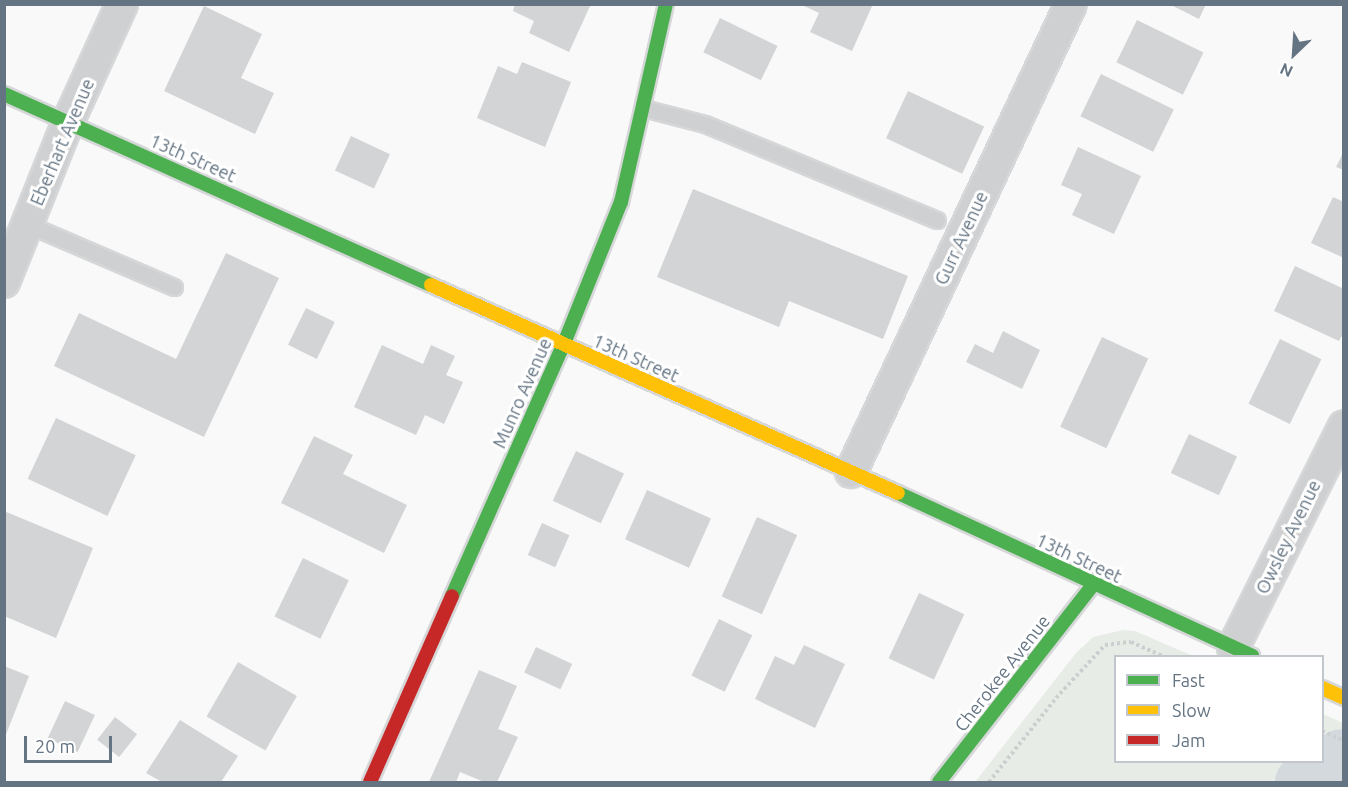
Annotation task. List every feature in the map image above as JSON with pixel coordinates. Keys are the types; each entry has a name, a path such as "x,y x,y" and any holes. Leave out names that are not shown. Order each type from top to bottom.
{"main road":[{"name":"Munro Avenue","path":"370,783 562,346 621,202 666,4"},
{"name":"13th Street","path":"4,94 562,346 851,471 1093,585 1243,652"},
{"name":"Cherokee Avenue","path":"939,783 1093,585"},
{"path":"1324,688 1344,698"}],"street":[{"name":"Eberhart Avenue","path":"4,282 68,122 122,4"},
{"name":"Gurr Avenue","path":"851,471 1071,4"},
{"name":"Owsley Avenue","path":"1243,652 1344,426"}],"lane":[{"path":"643,108 705,124 937,220"},
{"path":"27,224 174,287"}],"path":[{"path":"989,783 1056,698 1105,645 1131,642 1158,655"},
{"path":"1324,731 1344,741"}],"shaded area":[{"path":"1123,630 1135,631 1191,655 1114,655 1114,763 1324,763 1324,714 1343,723 1343,782 975,782 1076,653 1093,637"}],"building":[{"path":"515,4 591,4 569,52 529,33 534,21 513,11"},
{"path":"800,4 873,4 852,51 810,32 819,13"},
{"path":"1169,4 1206,4 1199,19"},
{"path":"204,6 262,34 241,78 274,93 255,134 164,91"},
{"path":"720,18 778,46 761,80 703,52"},
{"path":"1137,20 1204,52 1183,95 1116,62"},
{"path":"522,62 571,82 545,147 477,118 498,66 517,74"},
{"path":"1101,74 1174,110 1153,152 1080,116"},
{"path":"908,91 984,126 962,174 886,138"},
{"path":"351,136 390,154 374,189 335,170"},
{"path":"1078,147 1141,176 1114,234 1072,215 1082,194 1061,185"},
{"path":"1344,151 1344,170 1336,167"},
{"path":"693,189 908,276 883,339 789,301 779,327 657,277"},
{"path":"1333,197 1344,202 1344,258 1311,243"},
{"path":"226,253 279,278 204,437 54,366 79,313 176,359"},
{"path":"1295,266 1344,289 1344,332 1339,341 1274,311"},
{"path":"306,308 335,322 317,359 288,345"},
{"path":"1003,331 1040,350 1022,389 966,362 975,344 993,353"},
{"path":"1102,337 1148,359 1106,448 1060,427"},
{"path":"1280,339 1321,359 1290,424 1248,404"},
{"path":"382,345 423,364 431,345 455,356 446,375 463,382 444,424 425,415 416,435 354,407"},
{"path":"56,418 136,455 107,516 28,479"},
{"path":"1189,434 1237,456 1219,495 1171,473"},
{"path":"314,436 353,455 343,474 407,505 384,553 281,503"},
{"path":"576,451 624,473 601,523 553,501"},
{"path":"647,490 711,518 689,568 625,539"},
{"path":"4,511 93,548 56,638 4,616"},
{"path":"757,517 797,535 762,614 722,596"},
{"path":"542,523 569,535 555,567 528,555"},
{"path":"303,558 349,580 320,639 275,616"},
{"path":"919,593 964,614 934,679 889,658"},
{"path":"719,619 752,635 725,692 691,676"},
{"path":"804,645 845,664 815,728 755,699 775,656 794,665"},
{"path":"536,647 572,664 560,689 524,672"},
{"path":"238,662 297,696 265,751 207,717"},
{"path":"4,666 29,676 5,737 4,737"},
{"path":"479,670 517,686 498,729 518,737 497,782 484,782 460,772 456,782 429,782"},
{"path":"65,701 95,715 78,752 48,738"},
{"path":"115,717 137,734 119,757 97,740"},
{"path":"180,720 238,756 221,782 162,782 146,773"}],"waterway":[{"path":"1301,782 1341,755"}],"traffic: fast":[{"path":"452,596 563,346 621,202 666,4"},
{"path":"4,94 431,285"},
{"path":"898,493 1250,655"},
{"path":"939,782 1093,585"}],"traffic: slow":[{"path":"431,285 898,493"},
{"path":"1324,689 1344,698"}],"traffic: jam":[{"path":"370,782 452,596"}]}
